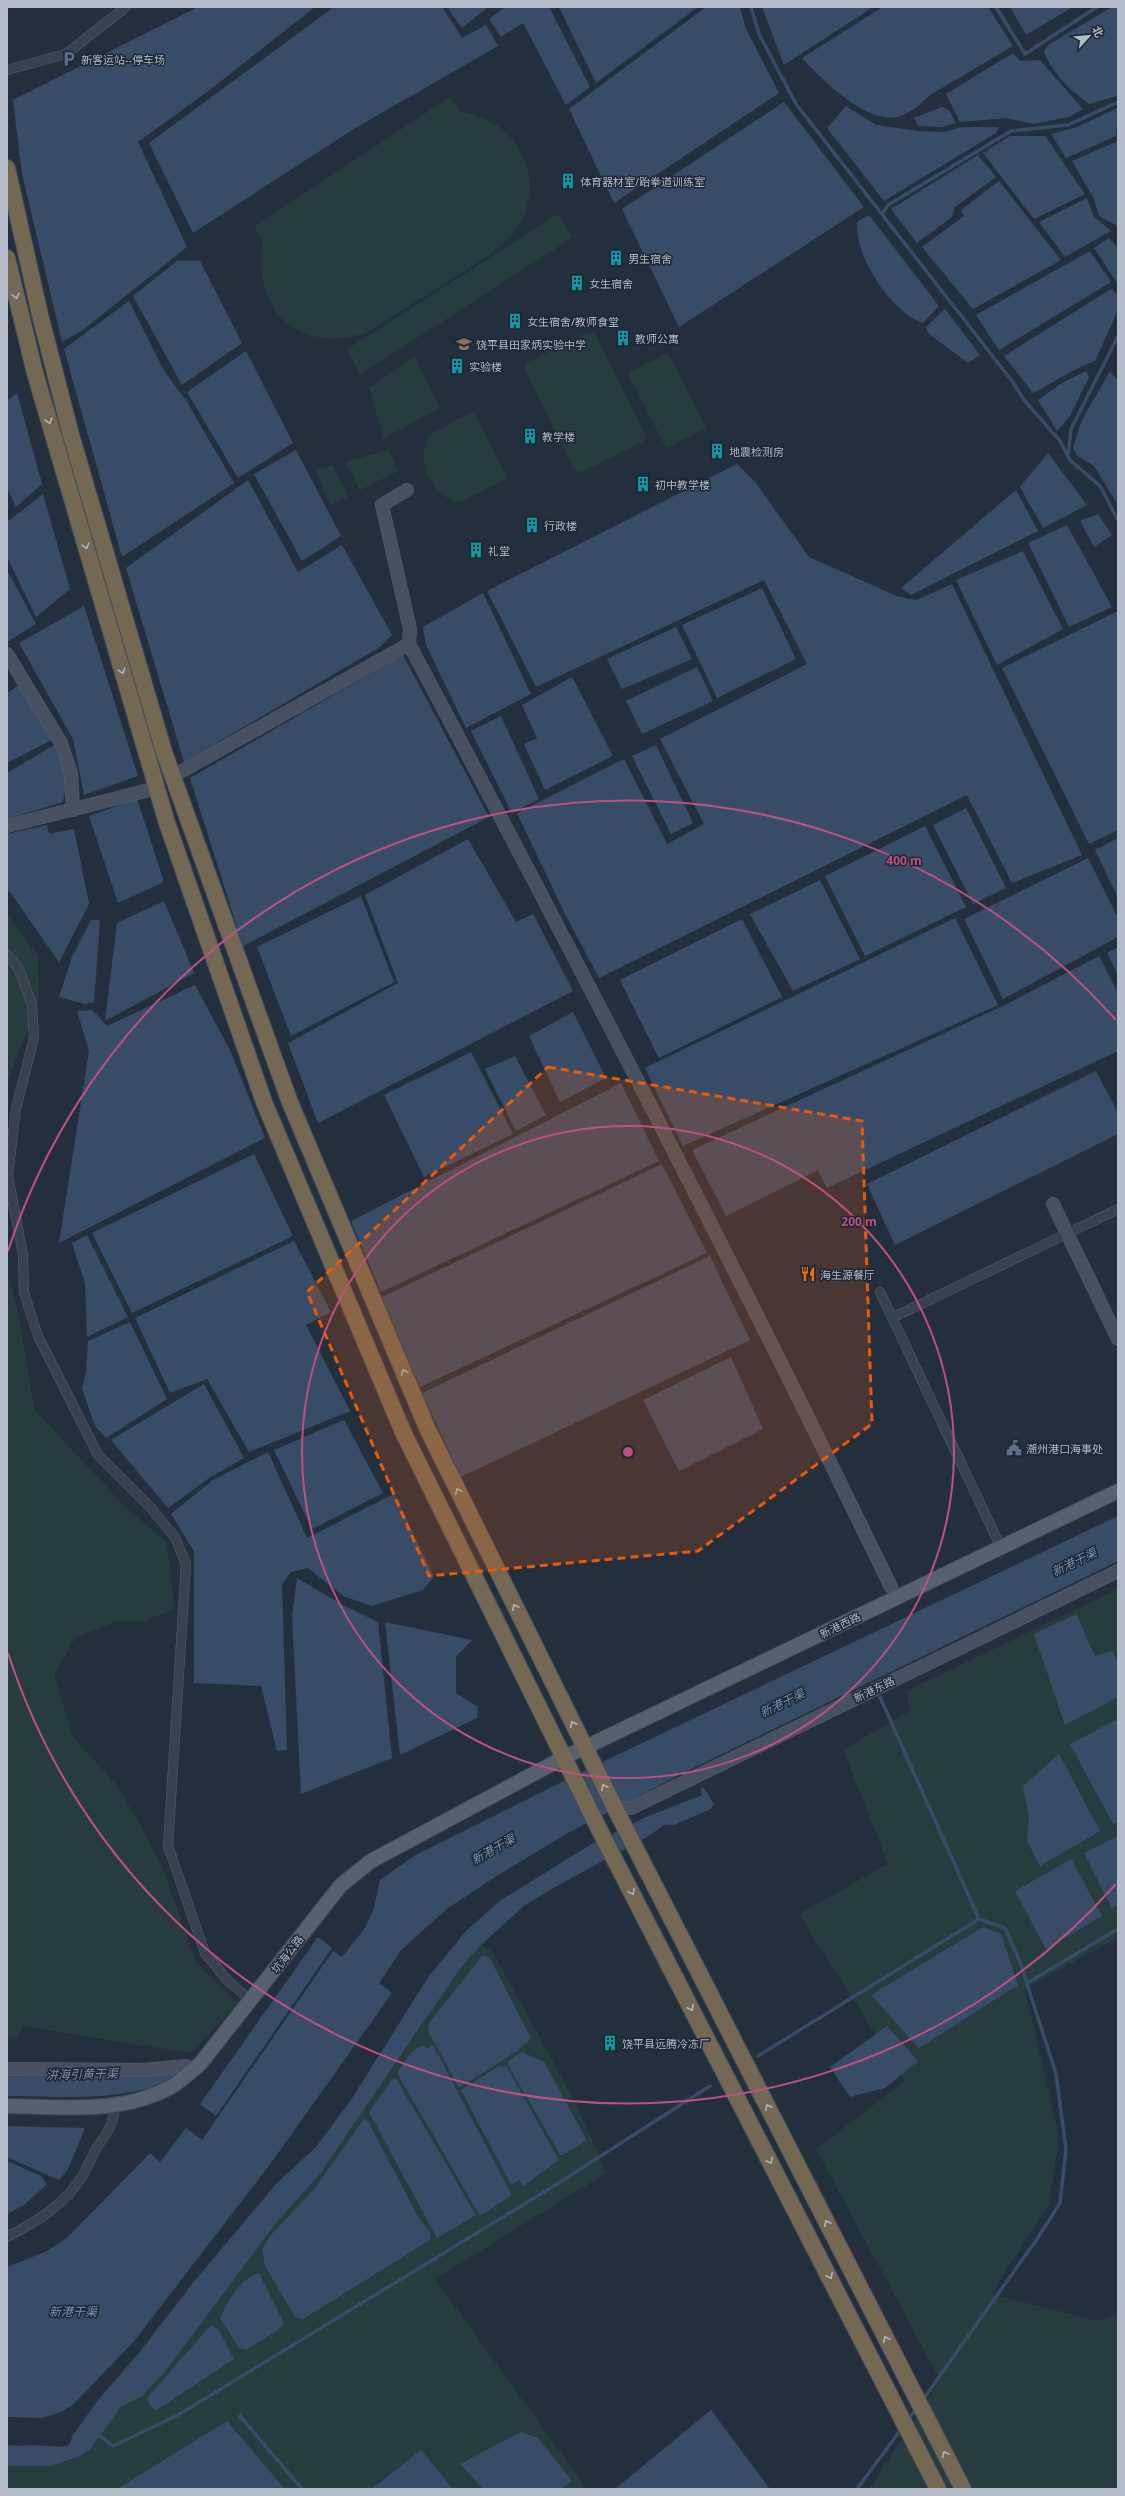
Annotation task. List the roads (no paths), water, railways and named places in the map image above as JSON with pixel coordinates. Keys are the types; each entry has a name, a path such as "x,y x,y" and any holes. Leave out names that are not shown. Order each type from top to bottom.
{"highway":[{"path":"7,168 40,315 71,435 164,752 289,1100 428,1430 587,1753 623,1813 634,1847 963,2489"},
{"path":"7,258 35,373 167,823 264,1102 402,1432 613,1858 938,2489"},
{"path":"147,757 164,752"},
{"path":"167,823 187,816"},
{"path":"736,2096 756,2084"}],"main road":[{"name":"新港西路","path":"563,1758 587,1753 1118,1491"},
{"name":"坑海公路","path":"7,2106 109,2107 143,2099 174,2085 200,2064 341,1885 371,1861 563,1758"}],"street":[{"path":"7,70 66,54 126,7"},
{"path":"407,490 382,505 410,629 409,644 660,1123 792,1383 891,1588"},
{"path":"173,776 409,644"},
{"path":"7,654 61,743 71,773 73,810"},
{"path":"7,826 157,788"},
{"path":"7,955 19,969 32,1005 34,1038 16,1108 8,1176 23,1255 24,1293 38,1336 98,1455 150,1507 175,1537 186,1564 168,1846 205,1952 227,1980 246,1996"},
{"path":"1053,1204 1118,1339"},
{"path":"892,1318 1118,1209"},
{"path":"880,1292 997,1539"},
{"name":"新港东路","path":"623,1813 1118,1571"},
{"path":"7,2069 144,2070 186,2066"},
{"path":"7,2237 26,2227 59,2204 82,2176 113,2124 114,2115"}],"water":[{"path":"198,7 315,7 211,89 138,142 187,247 83,330 62,342 22,174 13,100"},
{"path":"334,7 442,7 462,38 486,25 498,46 357,127 193,233 149,143"},
{"path":"447,7 488,7 462,28"},
{"path":"505,7 549,7 590,87 566,105 523,23 501,37 489,19"},
{"path":"559,7 698,7 596,83"},
{"path":"706,7 740,7 745,27 779,93 614,203 569,109"},
{"path":"762,7 873,7 784,65"},
{"path":"883,7 988,7 1013,46 930,95 906,114 897,117 885,117 872,114 845,98 820,77 802,58"},
{"path":"1010,7 1073,7 1026,35"},
{"path":"1112,7 1118,7 1118,96 1089,104 1063,81 1047,60 1044,52 1048,45"},
{"path":"1013,53 1020,61 1040,60 1083,109 1069,117 1033,124 1006,118 960,122 946,94"},
{"path":"784,102 864,207 679,327 622,209"},
{"path":"846,106 876,125 919,131 944,132 961,127 999,127 996,133 884,201 827,128"},
{"path":"942,107 949,110 956,123 942,127 918,126 914,118"},
{"path":"1118,108 1116,136 1066,158 1051,134 1077,127"},
{"path":"1010,136 1045,136 1085,194 1034,219 983,153"},
{"path":"1118,141 1118,226 1099,216 1094,199 1072,161"},
{"path":"978,155 996,177 955,207 952,217 917,243 891,209"},
{"path":"999,181 1061,260 973,309 922,247 964,216 961,210"},
{"path":"1087,198 1094,217 1111,231 1065,257 1039,222"},
{"path":"869,215 939,306 923,323 911,317 898,307 887,295 868,266 858,236 857,222"},
{"path":"1109,238 1118,248 1118,284 1094,248"},
{"path":"1090,251 1111,282 999,350 976,315"},
{"path":"177,261 200,261 242,343 182,385 133,296"},
{"path":"1111,289 1118,295 1118,310 1095,361 1080,367 1033,393 1004,356"},
{"path":"129,301 164,371 186,400 234,483 122,557 64,349"},
{"path":"945,309 980,355 968,363 929,334 926,327"},
{"path":"246,351 293,443 238,478 187,392"},
{"path":"1086,371 1089,377 1070,416 1057,431 1038,400 1062,383"},
{"path":"1110,371 1118,382 1118,505 1094,466 1078,456 1073,448 1081,422"},
{"path":"17,393 42,484 16,507 7,488 7,401"},
{"path":"296,450 341,536 302,561 254,474"},
{"path":"1048,453 1087,505 1043,528 1020,487"},
{"path":"737,464 755,482 809,557 899,597 917,600 952,584 1082,855 1012,883 967,795 599,978 565,914 517,813 624,759 667,844 704,824 660,739 807,664 764,580 536,687 487,591"},
{"path":"248,480 298,572 342,545 392,635 380,647 184,762 126,568"},
{"path":"1016,490 1038,531 911,595 901,588"},
{"path":"43,494 70,589 36,617 7,557 7,522"},
{"path":"1098,514 1112,535 1094,547 1080,521"},
{"path":"1067,525 1112,607 1069,627 1028,543"},
{"path":"1023,551 1063,629 997,665 956,580"},
{"path":"7,570 36,624 7,642"},
{"path":"762,588 796,659 717,698 682,625"},
{"path":"483,593 531,694 466,728 426,645 423,627"},
{"path":"84,606 138,776 84,795 73,739 19,643"},
{"path":"1118,611 1118,830 1089,844 1002,668"},
{"path":"676,627 692,659 622,689 607,659"},
{"path":"403,655 489,817 243,946 190,778"},
{"path":"697,667 713,701 642,734 626,701"},
{"path":"572,677 613,756 545,790 524,744 537,738 522,705"},
{"path":"18,685 52,740 7,763 7,694"},
{"path":"501,716 539,799 512,813 471,731"},
{"path":"54,745 67,777 63,802 7,819 7,773"},
{"path":"656,745 693,823 671,834 632,756"},
{"path":"137,799 164,882 118,903 89,816"},
{"path":"966,808 1006,888 973,904 933,825"},
{"path":"47,825 49,834 74,829 89,904 59,962 10,892 7,891 7,834"},
{"path":"925,826 966,907 865,956 825,876"},
{"path":"1118,838 1118,898 1095,850"},
{"path":"468,839 516,922 533,914 573,991 318,1123 288,1043 398,983 365,895"},
{"path":"1088,858 1118,918 1118,937 1003,999 964,919"},
{"path":"820,880 860,959 793,991 750,914"},
{"path":"361,896 394,982 291,1036 257,947"},
{"path":"164,901 194,973 105,1021 117,923"},
{"path":"955,918 998,1005 683,1146 645,1068"},
{"path":"742,919 782,997 659,1058 620,980"},
{"path":"91,920 100,920 94,1002 85,1004 59,997 72,957"},
{"path":"1118,947 1118,975 1107,953"},
{"path":"1099,956 1118,993 1118,1051 827,1188 818,1170 726,1216 692,1150 1005,1005"},
{"path":"195,985 231,1052 265,1138 59,1243 89,1051 77,1011 92,1010 107,1026"},
{"path":"573,1012 606,1078 560,1102 529,1036"},
{"path":"471,1052 513,1134 424,1177 384,1095"},
{"path":"515,1056 546,1115 516,1131 485,1069"},
{"path":"1096,1071 1118,1113 1118,1134 895,1245 867,1184"},
{"path":"621,1083 659,1161 381,1292 351,1221"},
{"path":"254,1154 293,1236 132,1313 92,1233"},
{"path":"662,1164 707,1253 420,1387 382,1297"},
{"path":"87,1235 128,1317 87,1337 85,1283 72,1243"},
{"path":"294,1241 331,1312 306,1325 350,1411 249,1452 207,1379 170,1393 135,1318"},
{"path":"710,1256 750,1340 461,1477 422,1393"},
{"path":"130,1322 167,1399 106,1438 95,1426 82,1389 86,1372 88,1341"},
{"path":"731,1357 763,1429 679,1471 643,1400"},
{"path":"204,1384 244,1458 209,1478 168,1508 111,1440"},
{"path":"344,1420 383,1493 312,1529 274,1450"},
{"path":"268,1452 307,1538 394,1494 434,1577 423,1590 372,1606 343,1596 308,1568 291,1572 282,1584 287,1750 277,1751 261,1686 194,1683 194,1551 171,1514 213,1480"},
{"name":"新港干渠","path":"1118,1516 1118,1561 677,1776 566,1834 448,1908 401,1950 379,1983 392,1993 271,2163 135,2340 74,2404 61,2412 42,2418 7,2417 7,2267 45,2252 67,2238 150,2153 160,2162 186,2128 202,2140 333,1951 342,1957 365,1928 374,1908 380,1880 414,1856 594,1766"},
{"path":"297,1578 341,1604 378,1622 392,1758 301,1794 292,1616"},
{"path":"1076,1614 1095,1656 1112,1651 1118,1661 1118,1697 1065,1725 1034,1634"},
{"path":"385,1622 472,1640 456,1657 456,1693 478,1707 477,1718 400,1755"},
{"path":"1118,1719 1118,1822 1113,1824 1070,1744"},
{"path":"1059,1754 1100,1831 1040,1866 1027,1841 1029,1817 1023,1786"},
{"path":"703,1787 714,1804 711,1809 674,1825 664,1825 647,1837 557,1886 525,1905 482,1944 463,1965 320,2174 276,2223 165,2372 141,2397 121,2407 91,2448 80,2456 51,2466 7,2466 7,2445 61,2447 69,2445 73,2435 98,2400 138,2354 196,2279 277,2183 316,2147 351,2100 429,1976 467,1930 501,1900 590,1845 646,1817 702,1795 700,1789"},
{"path":"1118,1836 1118,1905 1112,1909 1084,1853"},
{"path":"1071,1859 1102,1916 1046,1949 1015,1891"},
{"path":"983,1927 1001,1934 1018,1985 919,2048 871,1995"},
{"path":"318,1937 332,1948 216,2116 200,2104"},
{"path":"482,1956 489,1957 531,2038 517,2051 459,2088 428,2031 429,2023"},
{"path":"887,2026 918,2061 885,2088 850,2097 830,2067"},
{"path":"424,2045 426,2049 433,2045 512,2195 480,2216 397,2073 411,2053"},
{"path":"522,2052 544,2062 586,2139 584,2142 563,2155 560,2155 508,2065 508,2061"},
{"path":"499,2066 507,2067 559,2160 523,2186 519,2180 511,2185 461,2090"},
{"path":"168,2073 175,2074 160,2084 141,2090 119,2094 71,2097 7,2096 7,2076 128,2077"},
{"path":"393,2078 397,2080 476,2215 437,2238 369,2112"},
{"path":"364,2119 368,2121 417,2215 431,2234 430,2240 303,2319 295,2317 265,2266 262,2249 271,2235 315,2188"},
{"path":"7,2126 85,2128 68,2169 59,2180 7,2157"},
{"path":"7,2161 41,2176 47,2184 24,2205 7,2214"},
{"path":"259,2273 284,2323 278,2330 246,2350 239,2348 220,2318 240,2285 252,2276"},
{"path":"211,2325 219,2330 234,2359 155,2411 146,2399"},
{"path":"711,2410 770,2489 615,2489"},
{"path":"227,2421 285,2489 117,2489"},
{"path":"521,2432 538,2438 572,2481 561,2489 483,2489 460,2464"},
{"path":"421,2450 453,2489 372,2489"}],"waterway":[{"path":"751,7 759,34 796,104 1012,381 1024,400 1060,441 1070,460 1100,486 1118,520"},
{"path":"996,7 1025,54 1097,7"},
{"path":"882,214 888,205 1011,131 1068,125 1118,102"},
{"path":"1068,456 1071,429 1118,336"},
{"path":"758,2056 979,1919 880,1697"},
{"path":"922,2401 1037,2239 1060,2203 1066,2149 1056,2074 1020,1962 1005,1928 979,1919"},
{"path":"1027,1983 1118,1929"},
{"path":"97,2434 113,2446 178,2415 549,2189 710,2086"},
{"path":"908,2420 916,2409"},
{"path":"240,2416 302,2489"},
{"path":"857,2489 902,2428"}],"place":[{"name":"新客运站--停车场","path":"69,59"},
{"name":"体育器材室/跆拳道训练室","path":"568,181"},
{"name":"男生宿舍","path":"616,258"},
{"name":"女生宿舍","path":"577,283"},
{"name":"女生宿舍/教师食堂","path":"515,321"},
{"name":"教师公寓","path":"623,338"},
{"name":"饶平县田家炳实验中学","path":"464,344"},
{"name":"实验楼","path":"457,366"},
{"name":"教学楼","path":"530,436"},
{"name":"地震检测房","path":"717,451"},
{"name":"初中教学楼","path":"643,484"},
{"name":"行政楼","path":"532,525"},
{"name":"礼堂","path":"476,550"},
{"name":"海生源餐厅","path":"808,1274"},
{"name":"潮州港口海事处","path":"1014,1448"},
{"name":"饶平县远腾冷冻厂","path":"610,2043"}],"water label":[{"name":"汫海引黄干渠","path":"82,2074"}]}
